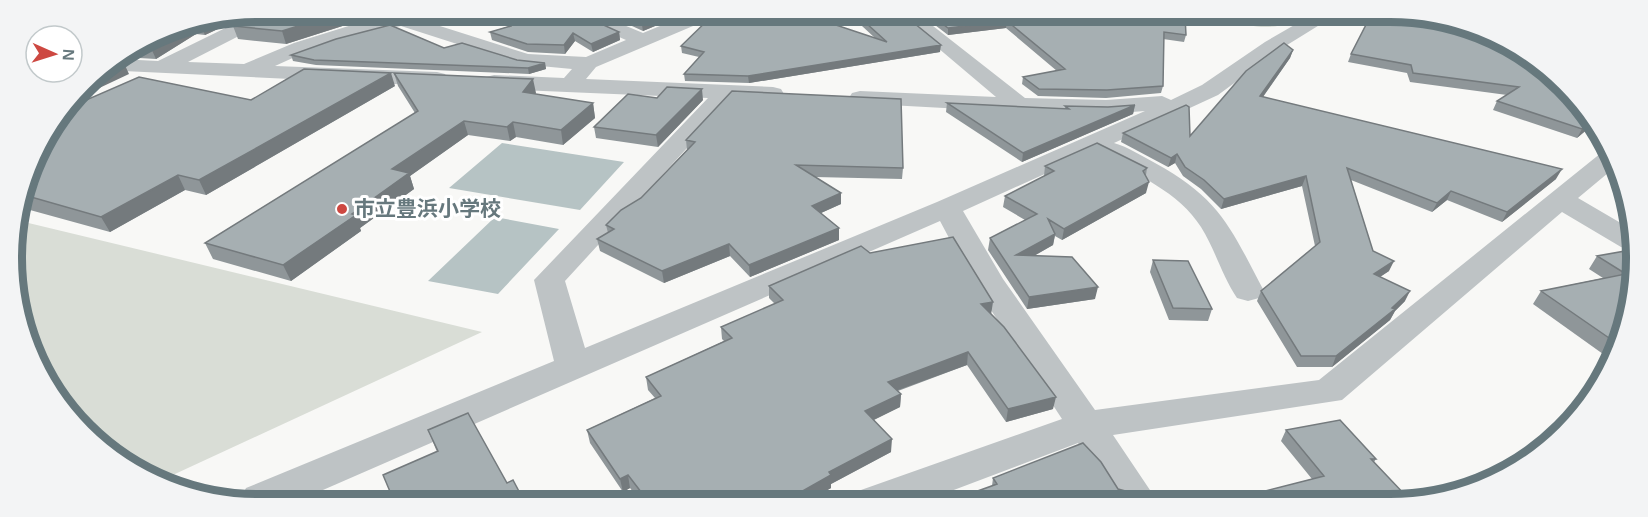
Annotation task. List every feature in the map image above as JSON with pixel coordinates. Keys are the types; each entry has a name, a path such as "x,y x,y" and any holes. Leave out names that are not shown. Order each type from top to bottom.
{"street":[{"path":"134,86 252,22"},
{"path":"244,71 301,47 362,28 392,22"},
{"path":"408,22 526,60 589,63 687,22"},
{"path":"610,22 608,25 644,41"},
{"path":"917,22 1020,105"},
{"path":"274,494 947,208 1192,99 1210,90 1272,46 1320,22"},
{"path":"568,85 589,63"},
{"path":"122,66 453,80"},
{"path":"476,81 797,95"},
{"path":"573,368 549,279 726,92"},
{"path":"844,97 1056,106 1145,105 1192,99"},
{"path":"1056,106 1083,120 1100,140 1175,186 1197,203 1212,221 1248,291"},
{"path":"898,494 1086,425 1329,391 1605,162"},
{"path":"1560,199 1624,237"},
{"path":"947,208 988,281 1133,494"}],"shaded area":[{"path":"1238,22 1294,22 1270,27"},
{"path":"502,143 624,162 580,210 449,188"},
{"path":"495,217 559,229 498,294 428,281"},
{"path":"26,222 482,332 168,477 127,455 103,436 71,402 54,376 40,349 27,305 22,258"}],"building":[{"path":"258,22 311,22 282,31 233,26"},
{"path":"509,22 599,22 619,32 591,44 573,33 564,45 527,44 490,32 511,26"},
{"path":"706,22 827,22 887,42 865,22 913,22 941,45 748,76 684,74 704,52 681,46"},
{"path":"940,22 999,22 948,28"},
{"path":"1008,22 1185,22 1186,35 1164,32 1163,86 1107,90 1039,89 1023,77 1065,69"},
{"path":"1367,22 1436,27 1465,35 1508,54 1533,71 1567,103 1585,126 1582,129 1497,101 1519,87 1413,73 1411,65 1351,54"},
{"path":"390,25 444,48 462,43 517,60 545,63 528,68 314,60 291,55 336,39"},
{"path":"1284,43 1293,50 1260,96 1562,169 1507,212 1451,191 1437,203 1347,168 1373,251 1394,261 1374,274 1410,291 1392,308 1395,309 1336,356 1301,356 1261,291 1320,242 1306,176 1224,199 1204,180 1185,167 1177,154 1171,158 1123,133 1186,105 1189,107 1190,136 1246,71"},
{"path":"304,69 391,73 199,180 178,175 101,217 31,197 40,168 54,140 82,102 139,77 251,100"},
{"path":"394,73 533,79 523,92 593,103 561,130 513,122 507,127 464,121 392,169 409,173 352,214 356,215 283,265 205,243 418,111"},
{"path":"667,87 702,89 656,135 594,127 628,94 657,98"},
{"path":"732,91 901,99 903,168 796,165 841,193 812,206 839,228 749,265 729,244 662,271 597,239 614,229 606,225 621,210 641,198 695,142 686,140"},
{"path":"947,103 1069,109 1065,106 1135,105 1023,153"},
{"path":"1097,143 1147,168 1143,171 1149,182 1064,229 1048,219 1055,234 1016,255 1072,257 1098,287 1029,297 990,238 1037,214 1005,196 1054,171 1045,166"},
{"path":"953,237 993,302 981,304 1004,327 1056,397 1008,409 968,352 888,382 901,394 865,411 892,439 829,472 831,475 797,494 643,494 628,475 620,479 587,430 661,396 646,377 732,338 721,327 783,300 769,286 861,246 870,253"},
{"path":"1626,251 1625,273 1597,256"},
{"path":"1153,260 1188,261 1212,309 1173,308"},
{"path":"1625,274 1621,305 1611,339 1541,291"},
{"path":"468,413 507,483 513,480 520,494 391,494 383,475 438,451 428,430"},
{"path":"1340,420 1376,459 1371,459 1404,494 1254,494 1324,476 1286,430"},
{"path":"1083,443 1101,462 1118,489 1129,492 1124,494 969,494 997,484 993,478"}],"place":[{"name":"市立豊浜小学校","path":"342,209"}]}
